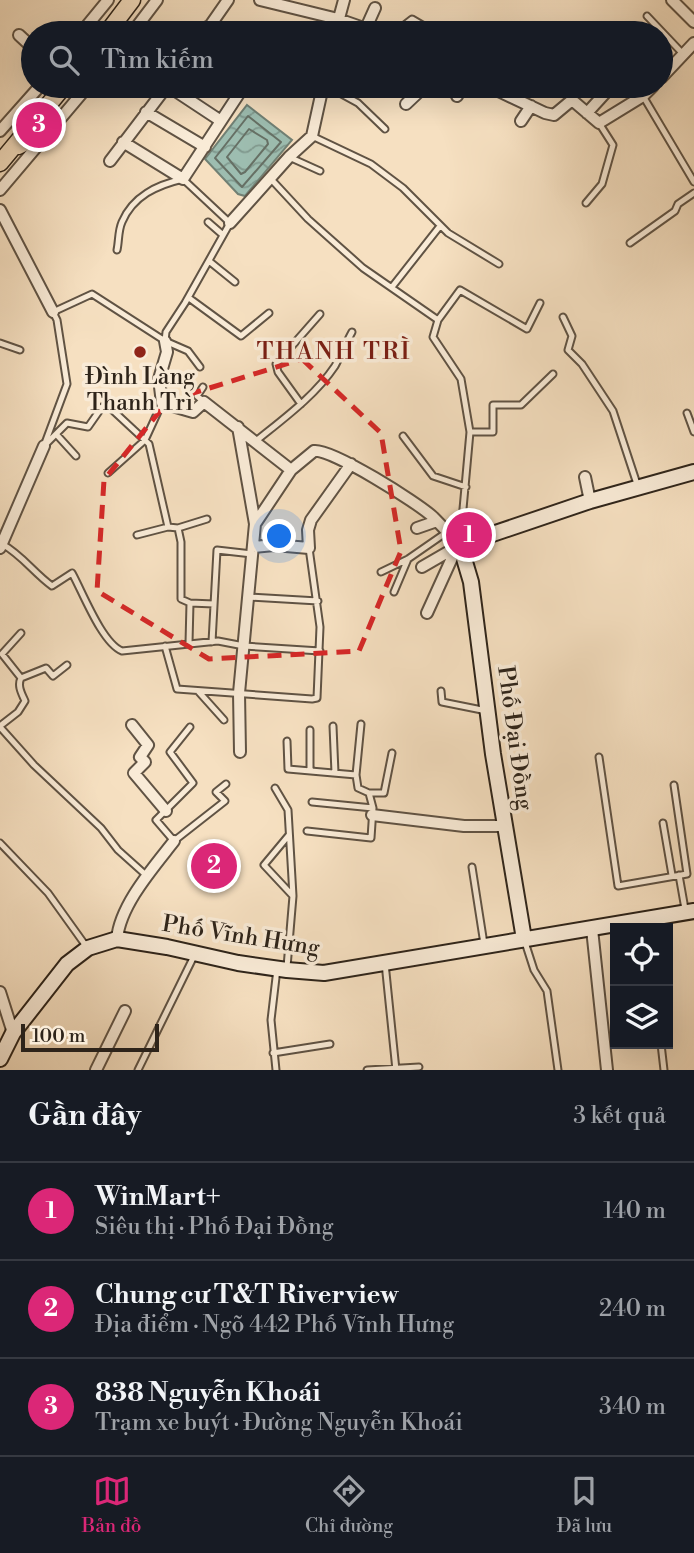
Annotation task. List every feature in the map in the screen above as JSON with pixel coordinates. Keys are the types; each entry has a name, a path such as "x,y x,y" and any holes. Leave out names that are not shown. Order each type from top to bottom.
{"main road":[{"path":"118,21 132,0"},
{"path":"121,17 145,0"},
{"path":"0,174 6,156 54,98"},
{"path":"6,156 50,130"},
{"path":"459,546 590,501 694,472"},
{"name":"Phố Đại Đồng","path":"459,546 471,582 487,711 487,754 505,826 524,939"},
{"name":"Phố Vĩnh Hưng","path":"651,923 690,912"},
{"name":"Phố Vĩnh Hưng","path":"0,1059 13,1033 67,964 88,948 117,939 282,970 324,973 596,924 610,924"}],"street":[{"path":"91,21 108,0"},
{"path":"141,21 157,0"},
{"path":"213,21 228,0"},
{"path":"260,0 344,21"},
{"path":"338,19 344,0"},
{"path":"672,0 694,22"},
{"path":"369,21 374,8"},
{"path":"673,67 690,51"},
{"path":"0,131 29,98"},
{"path":"0,190 78,98"},
{"path":"110,161 158,98"},
{"path":"186,98 221,121"},
{"path":"123,142 183,180 235,98"},
{"path":"230,223 289,157 312,136 322,98"},
{"path":"406,104 412,98"},
{"path":"514,98 554,115 572,100 599,123 640,98"},
{"path":"587,113 601,98"},
{"path":"521,121 531,106"},
{"path":"146,112 205,146"},
{"path":"0,210 53,312"},
{"path":"165,341 167,352 159,379 162,403 192,412 204,402 291,470 255,524"},
{"path":"239,427 255,524 239,693 240,752"},
{"path":"1,546 44,446"},
{"name":"Phố Đại Đồng","path":"291,470 319,450 351,464 437,521 459,546"},
{"path":"253,550 274,545 309,548 308,530 311,520 351,464"},
{"path":"585,477 590,501"},
{"path":"417,528 437,521"},
{"path":"422,567 459,546"},
{"path":"427,613 459,546"},
{"path":"132,725 148,745 140,757 145,762 134,773 166,811"},
{"path":"372,811 464,826 505,826"},
{"path":"117,939 118,924 147,876 174,841"},
{"path":"596,924 607,1070"},
{"path":"0,992 13,1033"},
{"path":"96,1070 125,1011"}],"lane":[{"path":"647,16 653,21"},
{"path":"673,37 690,51"},
{"path":"348,98 358,103 385,129"},
{"path":"644,98 692,173 694,182"},
{"path":"586,203 602,184 613,145 599,123"},
{"path":"312,136 376,168 403,188 440,226 499,264"},
{"path":"289,157 320,172"},
{"path":"270,178 308,219 363,268 438,320"},
{"path":"117,250 121,225 128,211 142,195 163,184 183,180 230,223 166,332 165,341"},
{"path":"630,243 675,211 678,204 694,193"},
{"path":"208,222 223,235"},
{"path":"392,287 440,226"},
{"path":"209,261 233,280 235,271"},
{"path":"459,546 470,432 461,379 433,337 438,320 460,290 527,329 540,303"},
{"path":"44,446 67,384 57,320 53,312 92,294 165,341 188,351 200,367"},
{"path":"188,298 241,336 269,313"},
{"path":"301,404 278,372 276,364 320,314"},
{"path":"563,317 572,336 568,350 582,364 613,411 638,487"},
{"path":"256,442 301,404 336,364 352,332"},
{"path":"0,343 20,350"},
{"path":"470,432 493,432 492,405 522,405 553,374"},
{"path":"202,387 197,396 204,402"},
{"path":"108,473 145,440 162,403"},
{"path":"44,446 66,423 88,427 102,407 107,405 149,444 168,527"},
{"path":"687,413 694,432"},
{"path":"56,434 76,456"},
{"path":"403,436 433,476 466,486"},
{"path":"138,535 168,527 178,528 207,519"},
{"path":"178,528 181,542 180,599 182,602 214,604"},
{"path":"381,572 408,559 447,531"},
{"path":"1,546 19,554 35,573 52,586 72,573 102,630 117,649 122,651 212,642 320,651"},
{"path":"165,646 175,687 179,689 317,698 320,651 317,601 309,548"},
{"path":"212,642 217,550 253,550"},
{"path":"394,592 408,559"},
{"path":"248,597 317,601"},
{"path":"188,643 190,603"},
{"path":"21,633 2,654 20,678 25,701 18,712 0,726 34,765 147,876"},
{"path":"20,678 46,668 53,676 67,665"},
{"path":"198,691 224,720"},
{"path":"440,691 442,702 487,711"},
{"path":"361,724 356,775 358,788 369,793 384,793 392,753"},
{"path":"333,726 335,773"},
{"path":"190,727 170,752 193,783 156,820 174,841 225,802 216,792 226,784"},
{"path":"310,730 310,771"},
{"path":"287,741 288,769 356,775"},
{"path":"599,757 618,886 687,874 674,785"},
{"path":"275,788 288,810 293,896 271,1020 276,1070"},
{"path":"307,831 371,838 372,811 369,793"},
{"path":"312,802 372,811"},
{"path":"663,823 675,875 690,912"},
{"path":"289,835 264,865 293,896"},
{"path":"0,843 48,892 88,948"},
{"path":"472,867 484,945"},
{"path":"524,939 534,971 547,991 558,1070"},
{"path":"138,1070 195,954"},
{"path":"385,963 396,1069"},
{"path":"273,1053 330,1044"},
{"path":"662,1049 664,1070"},
{"path":"367,1070 419,1067"}],"highlighted area":[{"path":"302,359 381,433 401,551 359,651 209,659 97,591 104,480 168,401"}],"water":[{"path":"247,105 292,140 245,196 238,194 205,159"}],"place":[{"name":"838 Nguyễn Khoái","path":"39,125"},
{"name":"Đình Làng Thanh Trì","path":"140,352"},
{"name":"WinMart+","path":"469,535"},
{"name":"Chung cư T&T Riverview","path":"214,866"}],"district":[{"name":"THANH TRÌ","path":"334,352"}]}
